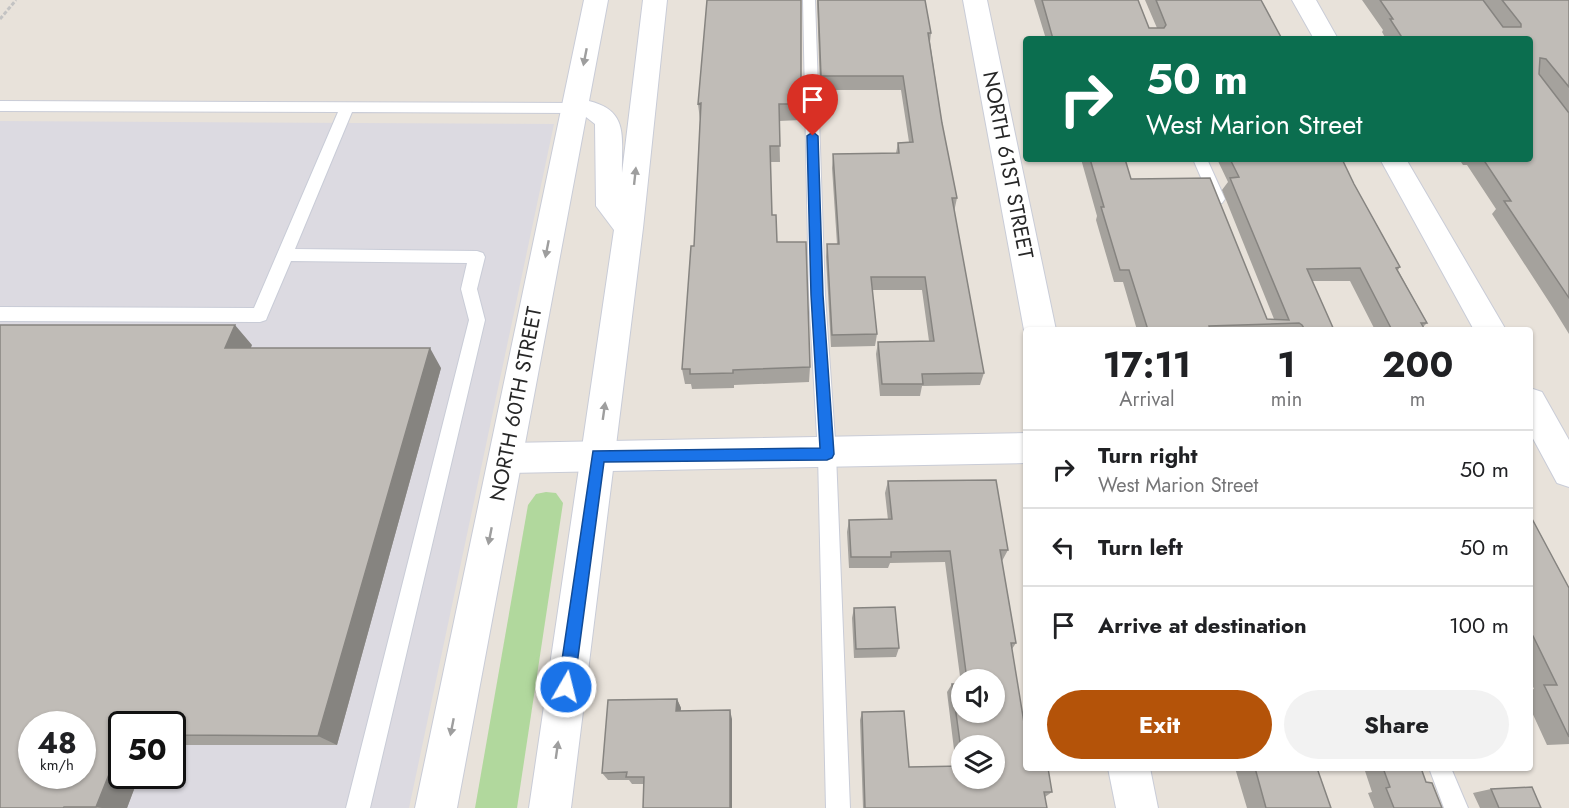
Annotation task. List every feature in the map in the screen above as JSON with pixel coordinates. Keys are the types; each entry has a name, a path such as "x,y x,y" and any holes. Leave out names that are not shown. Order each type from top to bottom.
{"main road":[{"name":"NORTH 60TH STREET","path":"436,808 596,0"},
{"path":"550,808 629,228 655,0"},
{"name":"NORTH 61ST STREET","path":"975,0 1039,327"},
{"path":"1304,0 1324,36"},
{"path":"575,108 594,109 603,114 608,123 610,206 629,228"},
{"path":"1396,162 1488,327"},
{"path":"1533,408 1569,472"},
{"path":"506,458 827,454 1023,448"},
{"path":"1130,771 1137,808"}],"lane":[{"path":"809,0 817,295 827,454 838,808"},
{"path":"0,106 575,108"},
{"path":"0,314 260,315 347,106"},
{"path":"1201,162 1222,212"},
{"path":"285,255 477,257 469,289 477,320 358,808"},
{"path":"1441,771 1456,808"}],"path":[{"path":"0,19 16,0"}],"shaded area":[{"path":"0,121 554,124 409,808 0,808"}],"green space":[{"path":"556,493 563,503 517,808 475,808 528,505 536,494"}],"building":[{"path":"707,0 801,0 801,104 779,104 780,146 770,146 772,215 776,215 777,242 806,242 810,367 690,374 690,369 682,369 691,246 694,246 701,103 698,104"},
{"path":"818,0 925,0 942,123 957,198 952,198 984,373 922,374 923,384 882,384 878,342 934,341 925,277 871,277 877,334 832,335 827,244 839,244 833,154 899,153 898,143 913,142 903,76 821,76"},
{"path":"1042,0 1138,0 1149,28 1164,28 1166,25 1156,0 1261,0 1280,36 1052,36"},
{"path":"1380,0 1483,0 1503,27 1521,27 1502,0 1569,0 1569,87 1546,59 1540,58 1539,74 1569,113 1569,298 1504,201 1511,201 1485,162 1533,162 1533,36 1401,36 1390,19 1393,19"},
{"path":"1091,162 1126,162 1131,179 1210,178 1267,319 1289,320 1230,178 1239,177 1232,162 1343,162 1400,267 1396,268 1427,323 1421,323 1423,327 1390,327 1360,268 1307,269 1333,327 1303,327 1299,323 1147,327 1129,270 1120,270 1101,207 1104,207"},
{"path":"0,325 235,325 225,348 430,348 318,736 186,735 186,711 108,711 108,777 96,807 0,808"},
{"path":"996,480 1008,550 1000,550 1016,643 1011,643 1023,717 1023,771 1048,771 1052,792 1044,792 1047,808 865,808 862,712 904,711 909,767 951,766 951,789 1005,789 1005,735 959,735 957,723 1005,723 1005,669 966,669 950,551 891,552 891,557 851,557 849,520 892,519 888,481"},
{"path":"1533,521 1569,588 1569,737 1544,685 1557,685 1533,636"},
{"path":"895,607 899,648 856,649 854,608"},
{"path":"677,699 676,711 730,710 730,808 643,808 644,777 626,777 627,772 602,773 608,700"},
{"path":"1256,771 1318,771 1331,808 1266,808"},
{"path":"1384,771 1422,771 1426,782 1432,783 1442,808 1394,808 1386,788 1390,787"},
{"path":"1532,787 1541,808 1499,808 1491,789"}],"route":[{"path":"566,687 598,456 827,454 817,295 813,136"}]}
